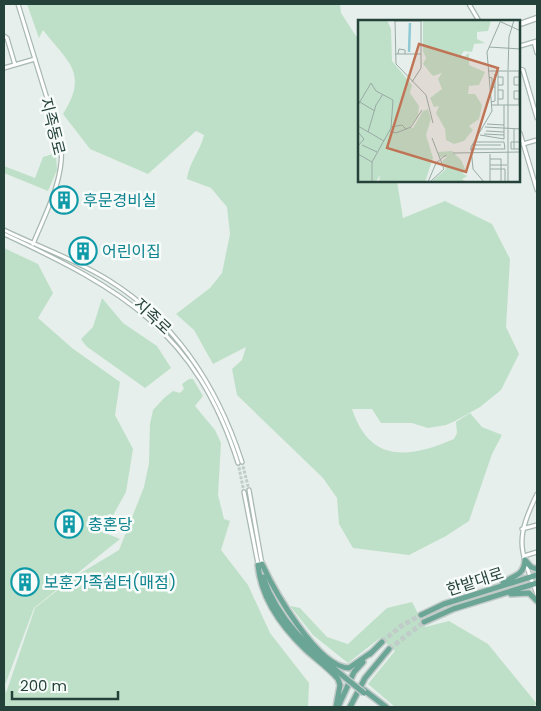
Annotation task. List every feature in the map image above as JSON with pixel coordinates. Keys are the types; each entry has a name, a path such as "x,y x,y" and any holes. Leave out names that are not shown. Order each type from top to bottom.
{"main road":[{"path":"524,558 531,567 537,569"},
{"path":"499,586 520,574 523,570 524,558"},
{"path":"260,564 294,621 308,638 337,664 349,668 372,652"},
{"path":"260,564 276,600 305,640 344,675 386,707"},
{"path":"260,564 262,585 280,619 305,650 338,679 340,685 337,707"},
{"name":"한밭대로","path":"421,615 444,604 537,575"},
{"name":"한밭대로","path":"424,622 453,610 535,584"},
{"path":"501,594 525,592 537,601"},
{"path":"337,707 354,672 382,642"},
{"path":"350,707 365,678 389,649"},
{"path":"364,691 381,707"}],"street":[{"name":"지족동로","path":"18,4 61,144 62,166 53,196 32,246"},
{"path":"469,4 478,20"},
{"path":"521,24 537,18"},
{"path":"4,36 7,38 15,65"},
{"path":"521,46 536,41 537,53"},
{"path":"4,68 35,59"},
{"path":"521,69 523,70 537,118"},
{"path":"521,137 537,190"},
{"path":"523,144 537,140"},
{"path":"53,196 58,199"},
{"name":"지족로","path":"4,230 32,246 106,286 137,307 163,331 193,368 210,396 240,462 230,427 212,389 194,361 166,328 133,297 110,281 32,246 4,234"},
{"path":"249,490 260,564"},
{"path":"244,492 260,564"},
{"path":"537,494 522,529 521,544 537,594"},
{"path":"522,529 537,525"},
{"path":"524,558 537,552"}],"green space":[{"path":"27,4 340,4 341,13 356,36 358,36 358,182 397,182 403,218 445,201 492,224 510,259 506,327 519,354 501,390 480,407 455,421 446,425 428,428 412,423 381,423 372,409 352,409 360,427 369,440 381,448 393,452 422,450 454,439 457,433 456,422 470,413 482,427 502,435 492,454 469,521 446,536 409,555 353,548 339,524 337,498 323,478 237,395 232,369 242,360 246,347 213,364 194,330 176,314 210,288 222,273 230,234 227,207 211,188 187,179 190,167 204,135 196,131 148,174 90,149 63,114 71,100 74,88 75,78 72,69 43,30 39,38"},
{"path":"56,153 57,170 48,191 4,173 4,166 35,178 43,157"},
{"path":"4,248 38,264 53,293 38,318 72,348 120,382 115,415 133,449 126,492 111,519 98,530 120,539 34,608 5,685 6,693 35,608 74,577 119,550 144,487 149,463 150,424 153,410 173,391 180,393 184,389 182,384 189,379 193,379 203,396 195,406 215,430 221,443 218,495 224,519 230,521 221,550 248,585 270,633 309,683 308,707 4,707"},
{"path":"102,298 123,323 157,346 171,368 145,388 86,346 81,339 93,327"},
{"path":"412,602 425,627 449,621 488,644 537,704 532,707 395,707 368,684 395,651 380,638 348,663 313,635 290,606 300,608 327,637 348,644 387,608"}],"tunnel":[{"path":"242,462 249,490"},
{"path":"238,463 244,492"},
{"path":"382,642 401,626 421,615"},
{"path":"389,649 424,622"}],"place":[{"name":"후문경비실","path":"64,200"},
{"name":"어린이집","path":"83,251"},
{"name":"충혼당","path":"69,524"},
{"name":"보훈가족쉼터(매점)","path":"25,582"}]}
